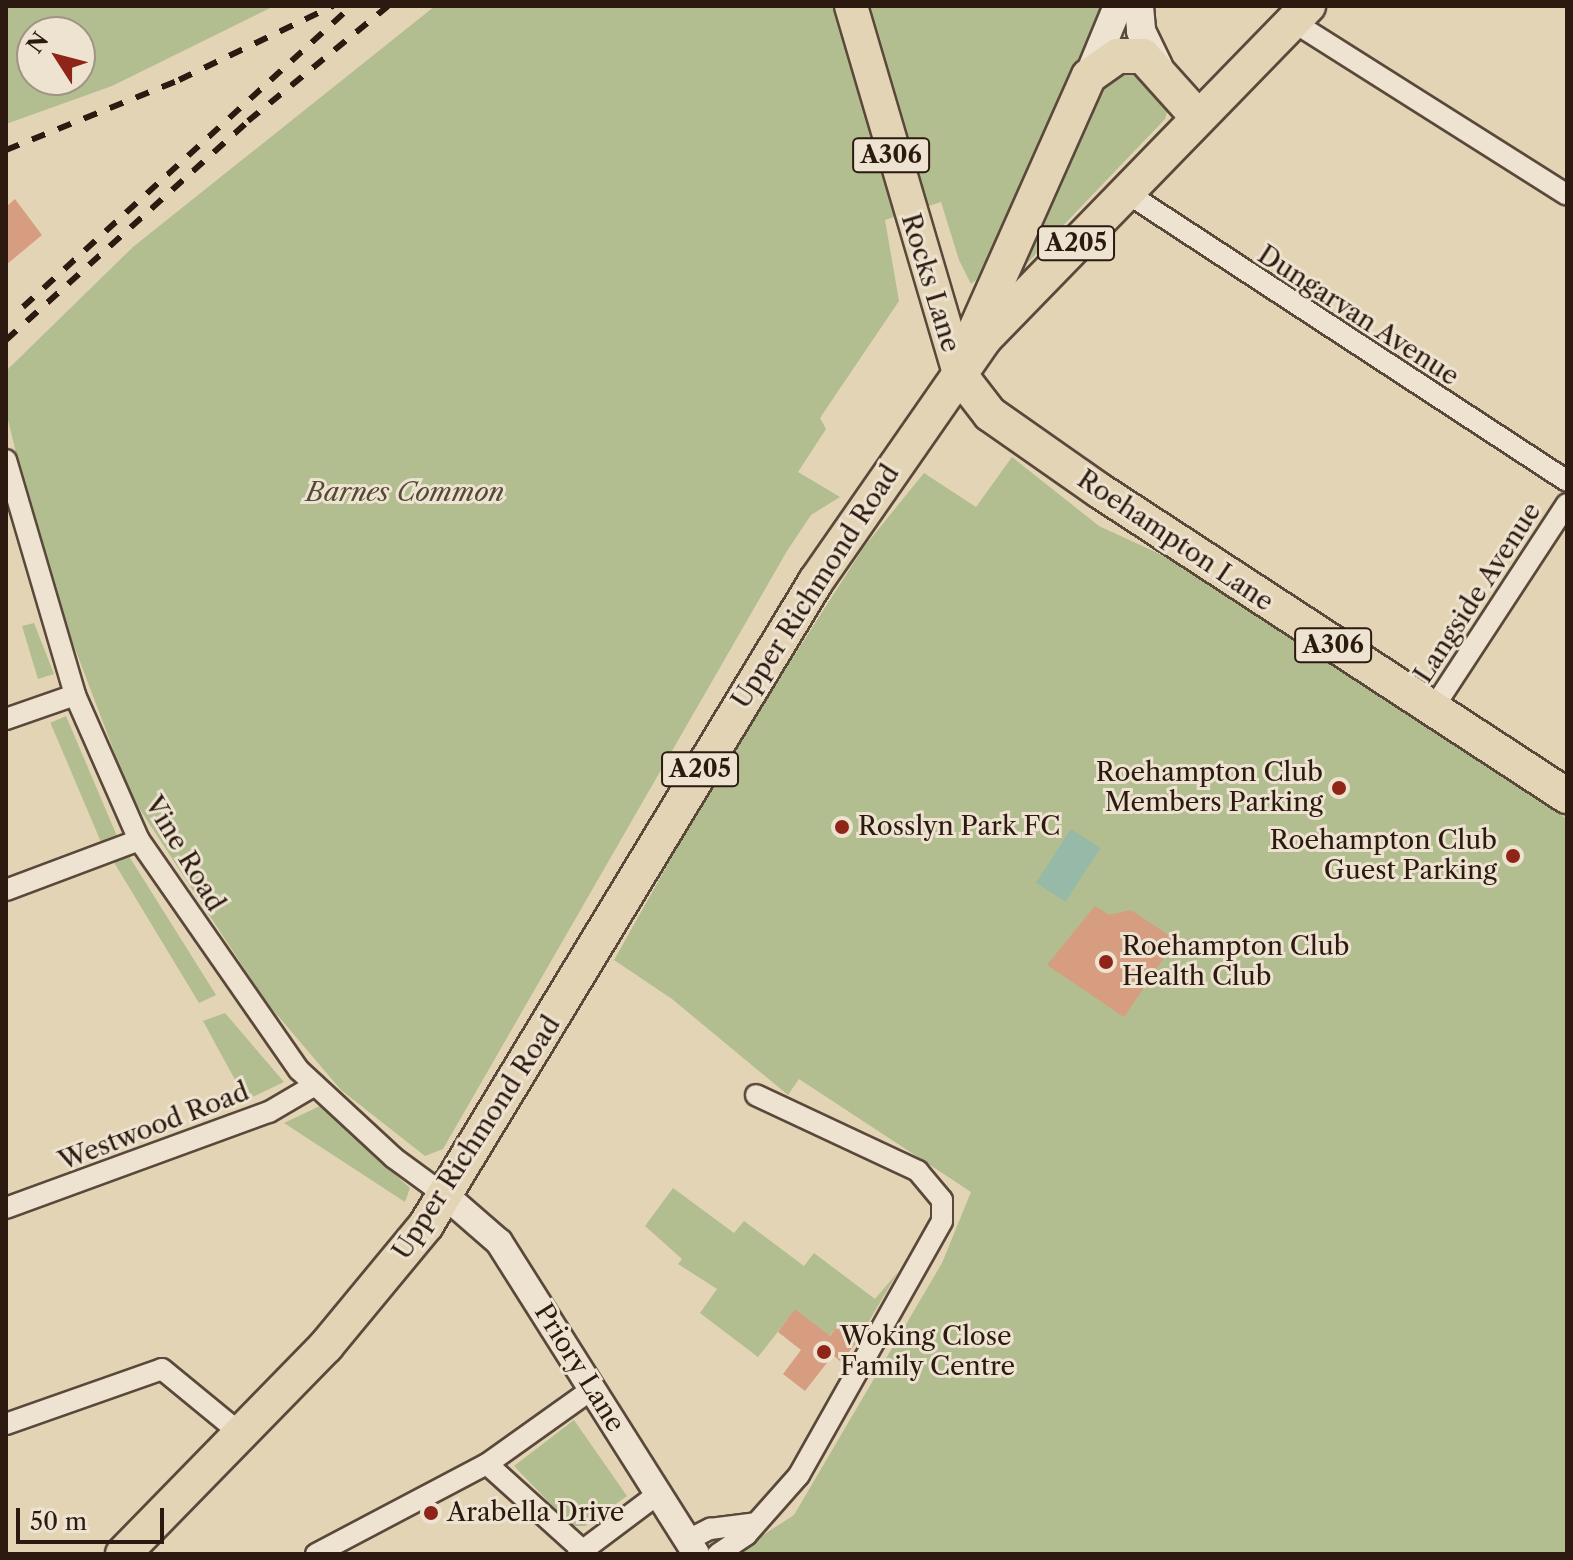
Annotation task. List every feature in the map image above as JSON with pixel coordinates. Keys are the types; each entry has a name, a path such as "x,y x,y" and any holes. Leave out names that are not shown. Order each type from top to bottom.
{"highway":[{"name":"Upper Richmond Road","path":"123,1554 241,1434 380,1285 446,1196 808,594 984,339 1196,115 1300,13"},
{"path":"1089,76 1126,53 1158,66 1196,115"},
{"name":"A205","path":"959,374 974,323 1089,76"},
{"name":"Roehampton Lane","path":"959,374 981,407 1003,424 1432,710 1567,796"}],"main road":[{"name":"Rocks Lane","path":"851,6 959,374"},
{"path":"1089,76 1118,6"},
{"path":"1139,6 1141,31 1158,66"}],"street":[{"path":"1300,13 1567,195"},
{"name":"Dungarvan Avenue","path":"1124,191 1567,481"},
{"name":"Vine Road","path":"6,460 75,695 139,840 229,975 315,1085 446,1196"},
{"name":"Langside Avenue","path":"1432,710 1567,504"},
{"path":"6,719 75,695"},
{"path":"6,890 139,840"},
{"name":"Westwood Road","path":"6,1208 269,1112 315,1085"},
{"path":"718,1554 756,1523 799,1475 937,1240 943,1208 928,1180 907,1165 840,1139 756,1095"},
{"name":"Priory Lane","path":"446,1196 499,1242 692,1547"},
{"path":"6,1424 162,1369 241,1434"},
{"path":"316,1554 487,1464 592,1389"},
{"path":"487,1464 579,1551 658,1494"},
{"path":"692,1547 710,1529 756,1523"}],"green space":[{"path":"6,6 274,6 96,92 96,16 16,16 16,96 84,96 6,124"},
{"name":"Barnes Common","path":"435,6 1105,6 976,280 971,284 959,260 941,202 885,220 899,301 820,418 826,429 798,472 840,497 811,515 787,551 443,1149 425,1156 341,1090 267,1003 131,796 63,617 28,502 6,412 6,371 133,247"},
{"path":"1138,69 1169,106 1165,119 1014,277 1106,73"},
{"path":"1012,457 1099,526 1162,555 1567,819 1567,1554 734,1554 794,1515 942,1263 971,1192 799,1079 788,1095 672,999 614,960 723,766 864,547 924,473 976,507"},
{"path":"34,623 54,674 38,679 22,626"},
{"path":"66,716 116,835 101,841 50,723"},
{"path":"127,853 216,995 199,1003 112,859"},
{"path":"225,1013 284,1082 246,1100 203,1021"},
{"path":"320,1106 410,1188 405,1202 284,1123"},
{"path":"673,1188 734,1233 744,1221 804,1266 814,1253 875,1299 898,1272 856,1343 836,1328 827,1339 795,1310 758,1357 700,1313 717,1289 678,1264 682,1259 645,1226"},
{"path":"574,1420 627,1496 585,1526 572,1526 514,1466"}],"shaded area":[{"path":"1071,829 1100,848 1065,902 1036,883"}],"building":[{"path":"15,199 42,235 6,265 6,207"},
{"name":"Roehampton Club Health Club","path":"1095,906 1109,915 1131,910 1176,940 1124,1017 1047,965"},
{"name":"Woking Close Family Centre","path":"795,1309 830,1336 836,1328 856,1343 841,1362 833,1355 805,1391 783,1374 801,1350 778,1332"}],"railway":[{"path":"6,150 179,80 333,6"},
{"path":"23,307 351,6"},
{"path":"6,340 248,121 388,6"}],"place":[{"name":"Roehampton Club Members Parking","path":"1339,788"},
{"name":"Rosslyn Park FC","path":"842,827"},
{"name":"Roehampton Club Guest Parking","path":"1513,856"},
{"name":"Roehampton Club Health Club","path":"1106,962"},
{"name":"Woking Close Family Centre","path":"824,1352"},
{"name":"Arabella Drive","path":"431,1513"}]}
